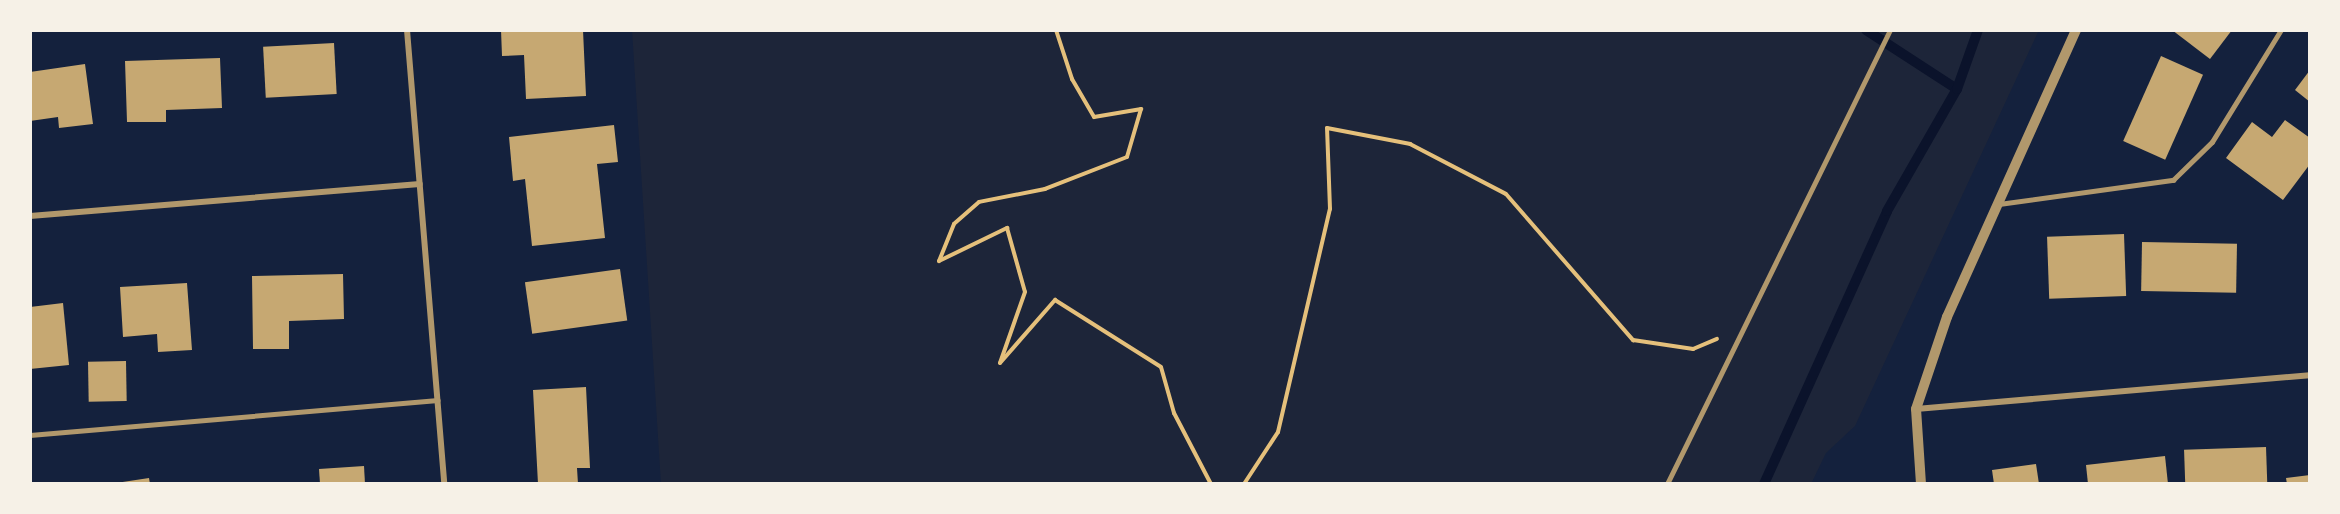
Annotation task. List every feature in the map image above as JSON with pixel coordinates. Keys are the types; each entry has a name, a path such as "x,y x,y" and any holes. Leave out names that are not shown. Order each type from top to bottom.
{"street":[{"path":"408,30 444,484"},
{"path":"1921,484 1916,409 1947,317 2076,30"},
{"path":"30,216 420,184"},
{"path":"1916,409 2310,375"}],"lane":[{"path":"1667,484 1890,30"},
{"path":"1997,204 2173,180 2212,142 2281,30"},
{"path":"30,435 437,400"}],"path":[{"path":"1056,30 1072,79 1094,117 1141,109 1127,157 1045,189 980,202 954,225 939,261 1007,228 1025,292 1000,363 1055,300 1161,368 1174,413 1211,484"},
{"path":"1244,484 1278,432 1284,410 1330,209 1327,128 1410,144 1506,194 1634,340 1693,349 1742,330"}],"shaded area":[{"path":"632,30 2039,30 1855,426 1826,453 1811,484 661,484"}],"building":[{"path":"501,30 583,30 586,96 526,99 524,55 502,56"},
{"path":"2172,30 2232,30 2210,59"},
{"path":"334,43 337,94 266,98 263,47"},
{"path":"2161,56 2203,75 2165,160 2123,141"},
{"path":"220,58 222,108 166,110 166,122 127,122 125,61"},
{"path":"85,64 93,124 59,128 58,117 30,121 30,72"},
{"path":"2310,70 2310,102 2295,90"},
{"path":"2285,120 2310,138 2310,164 2283,200 2226,158 2252,122 2272,137"},
{"path":"614,125 618,162 597,164 605,238 532,246 525,179 513,181 509,137"},
{"path":"2124,234 2126,296 2049,299 2047,237"},
{"path":"2142,242 2237,244 2236,293 2141,291"},
{"path":"620,269 627,320 532,334 525,282"},
{"path":"343,274 344,319 289,321 289,349 253,349 252,276"},
{"path":"187,283 192,350 158,352 157,334 123,337 120,287"},
{"path":"63,303 69,365 30,369 30,307"},
{"path":"126,361 127,401 89,402 88,362"},
{"path":"586,387 590,468 577,468 578,484 538,484 533,390"},
{"path":"2266,447 2267,484 2185,484 2184,450"},
{"path":"2165,456 2168,484 2088,484 2086,465"},
{"path":"2036,464 2039,484 1994,484 1992,470"},
{"path":"364,466 365,484 320,484 319,469"},
{"path":"2310,475 2310,484 2287,484 2286,478"},
{"path":"149,478 150,484 116,484 116,483"}],"waterway":[{"path":"1866,30 1957,89"},
{"path":"1764,484 1887,211 1957,89 1978,30"}]}
